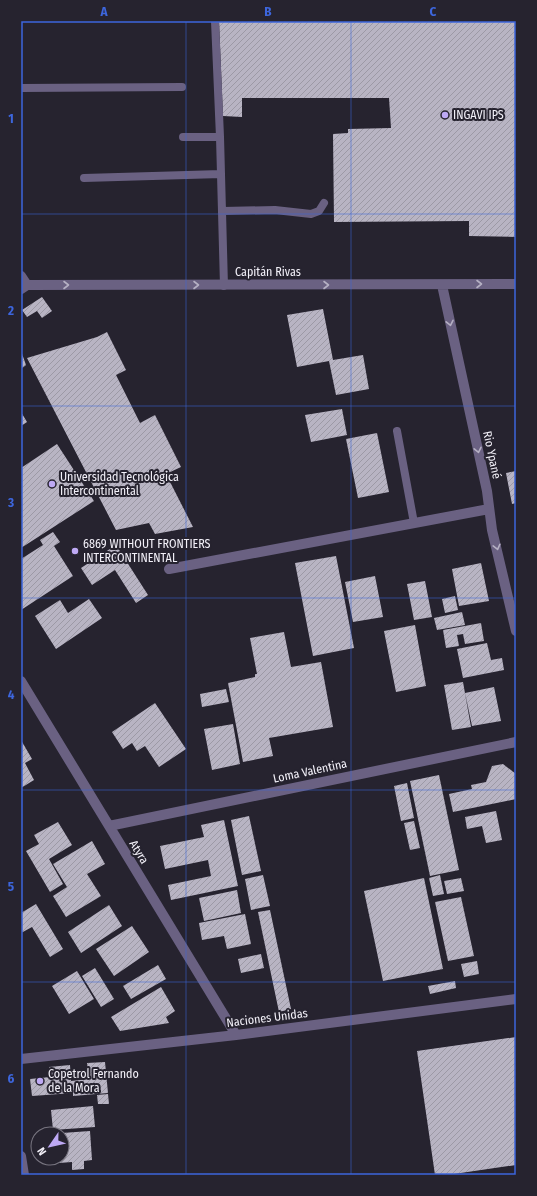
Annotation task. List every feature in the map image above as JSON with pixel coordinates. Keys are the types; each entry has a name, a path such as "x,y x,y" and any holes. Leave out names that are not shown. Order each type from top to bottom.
{"street":[{"path":"21,276 24,287"},
{"name":"Capitán Rivas","path":"24,287 516,284"},
{"name":"Rio Ypané","path":"442,285 487,491 492,530 516,631"},
{"path":"169,569 489,509"},
{"name":"Atyra","path":"21,681 236,1036"},
{"name":"Loma Valentina","path":"109,826 516,742"},
{"name":"Naciones Unidas","path":"21,1059 236,1036 516,999"},
{"path":"21,1156 24,1175"}],"lane":[{"path":"215,21 223,211 224,286"},
{"path":"21,88 182,87"},
{"path":"183,137 220,137"},
{"path":"84,178 221,174"},
{"path":"223,211 275,210 311,214 319,211 324,203"},
{"path":"397,431 414,523"}],"building":[{"name":"INGAVI IPS","path":"219,21 516,21 516,237 469,236 469,221 334,222 333,134 348,133 348,129 391,128 389,98 242,98 242,117 223,116"},
{"path":"42,297 52,311 42,318 37,311 27,317 22,310"},
{"path":"323,309 333,360 363,355 369,389 336,395 329,361 297,367 287,315"},
{"path":"107,332 126,370 116,375 140,423 155,415 181,467 166,474 193,527 155,534 149,523 116,530 27,358 97,337"},
{"path":"21,351 26,365 21,369"},
{"path":"342,409 347,435 311,442 305,415"},
{"path":"21,412 27,422 21,426"},
{"path":"377,433 389,492 358,498 346,439"},
{"name":"Universidad Tecnológica Intercontinental","path":"57,444 94,501 21,548 21,468"},
{"path":"516,471 516,503 512,504 506,473"},
{"path":"53,532 60,542 54,546 73,576 21,610 21,559 43,545 40,540"},
{"path":"116,545 148,595 136,603 115,570 92,585 81,568"},
{"path":"336,556 354,648 313,656 295,563"},
{"path":"481,563 489,601 459,606 452,569"},
{"path":"375,576 383,617 353,622 345,582"},
{"path":"425,581 432,617 414,620 407,584"},
{"path":"455,596 458,610 445,613 442,599"},
{"path":"89,599 102,618 56,649 35,616 60,600 68,613"},
{"path":"462,612 465,625 437,630 434,618"},
{"path":"481,623 484,641 465,644 463,634 457,635 459,646 446,648 443,630"},
{"path":"415,625 426,686 396,692 384,631"},
{"path":"284,632 291,667 321,662 333,727 269,738 273,756 243,762 228,683 255,677 255,674 257,674 250,638"},
{"path":"487,643 491,660 502,658 504,670 463,678 457,649"},
{"path":"463,682 471,727 452,730 444,685"},
{"path":"494,687 501,721 472,726 465,693"},
{"path":"226,689 229,702 202,707 200,694"},
{"path":"155,703 186,749 159,767 145,746 137,751 132,743 123,749 112,732"},
{"path":"233,724 240,764 212,770 204,729"},
{"path":"21,740 32,759 25,763 34,780 21,788"},
{"path":"503,764 516,774 516,799 453,812 449,794 472,789 471,785 486,782 492,766"},
{"path":"439,775 459,870 430,876 410,781"},
{"path":"407,783 414,818 401,821 394,786"},
{"path":"496,811 502,840 486,843 482,826 467,829 465,817"},
{"path":"249,816 261,871 242,875 231,820"},
{"path":"224,820 238,886 171,900 168,885 211,876 208,860 165,869 160,846 204,837 201,825"},
{"path":"414,821 420,848 410,850 404,823"},
{"path":"58,822 72,845 49,859 63,884 50,892 26,851 39,844 34,835"},
{"path":"92,841 105,864 87,874 101,896 66,917 53,896 67,887 53,864"},
{"path":"263,875 270,906 251,910 245,879"},
{"path":"440,875 444,894 433,896 429,878"},
{"path":"424,878 443,969 383,981 364,891"},
{"path":"461,878 464,891 447,894 444,881"},
{"path":"237,890 241,913 204,921 199,898"},
{"path":"461,897 474,956 448,961 435,902"},
{"path":"36,904 63,949 50,957 32,927 21,933 21,913"},
{"path":"109,905 122,926 81,953 68,932"},
{"path":"270,910 291,1009 279,1012 258,912"},
{"path":"245,914 251,944 227,949 224,936 202,940 199,923"},
{"path":"132,926 149,952 114,976 96,949"},
{"path":"261,954 264,968 241,973 238,959"},
{"path":"477,961 479,974 464,977 461,964"},
{"path":"158,965 166,979 131,999 123,986"},
{"path":"95,968 114,999 101,1007 82,976"},
{"path":"77,971 94,999 69,1014 52,986"},
{"path":"455,981 456,988 430,994 428,986"},
{"path":"161,987 175,1011 166,1017 169,1023 120,1031 111,1017"},
{"path":"516,1037 516,1165 447,1175 435,1175 417,1051"},
{"path":"105,1062 108,1093 73,1096 73,1093 32,1096 30,1079 50,1077 49,1067 70,1065 71,1081 89,1079 87,1063"},
{"path":"108,1094 109,1104 98,1104 97,1095"},
{"path":"93,1106 95,1127 70,1129 70,1126 53,1126 51,1110"},
{"path":"90,1131 92,1160 84,1161 84,1169 72,1170 72,1162 70,1162 70,1132"}],"place":[{"name":"INGAVI IPS","path":"445,115"},
{"name":"Universidad Tecnológica Intercontinental","path":"52,484"},
{"name":"6869 WITHOUT FRONTIERS INTERCONTINENTAL","path":"75,551"},
{"name":"Copetrol Fernando de la Mora","path":"40,1081"}]}
